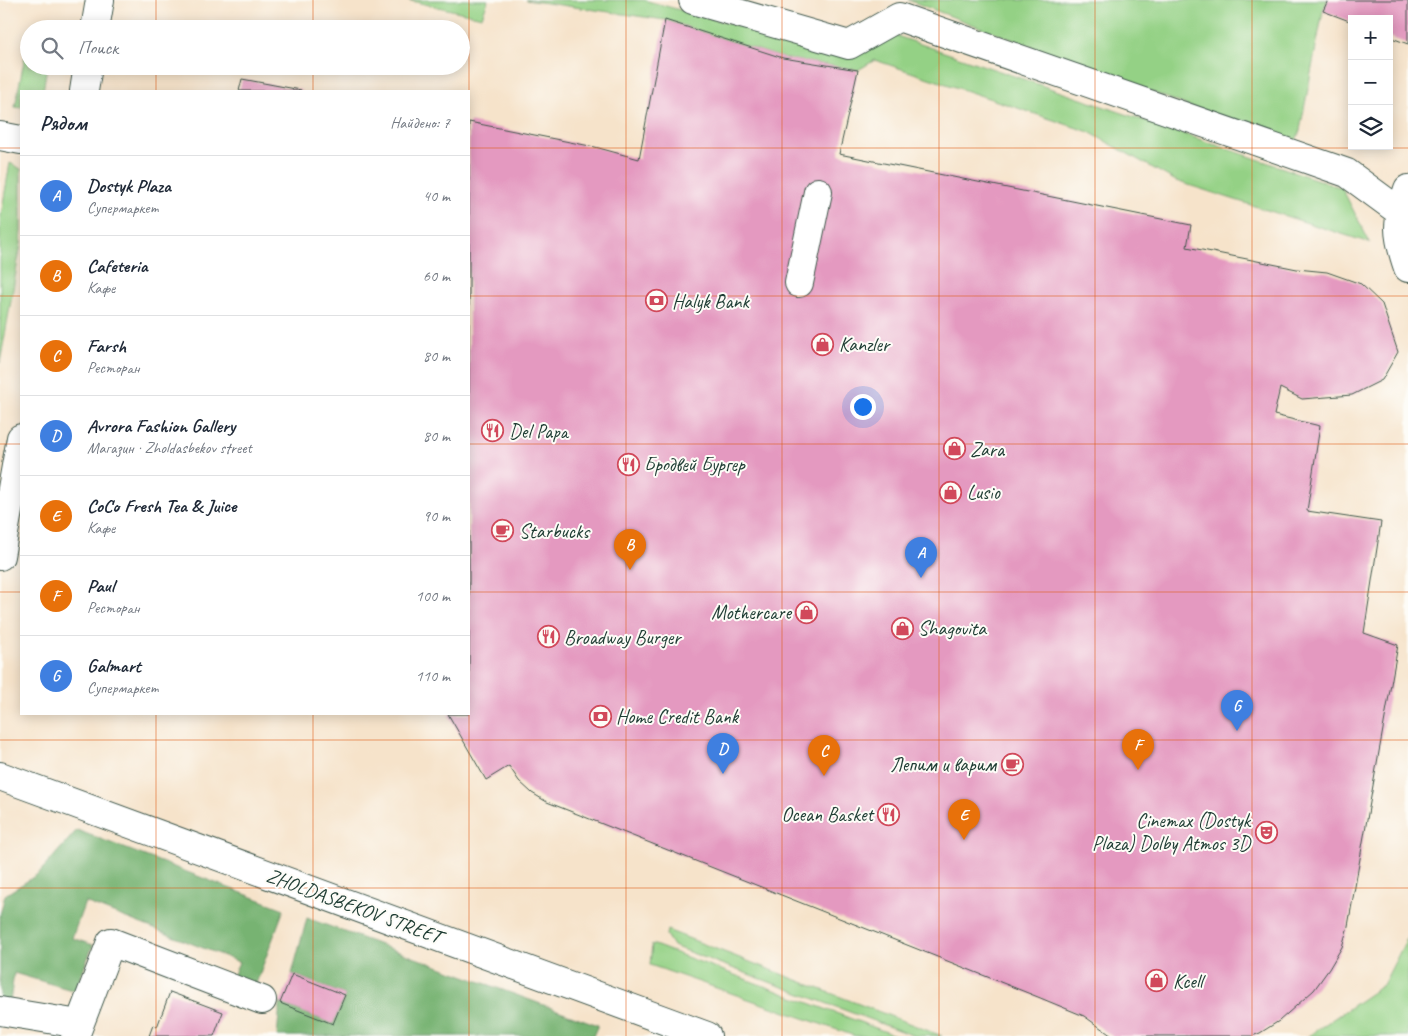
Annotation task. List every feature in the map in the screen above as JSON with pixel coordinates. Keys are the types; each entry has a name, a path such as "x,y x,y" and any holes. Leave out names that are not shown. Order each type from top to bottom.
{"street":[{"path":"97,20 100,0"},
{"path":"693,0 849,45 898,17 1348,173 1404,200 1398,238 1408,268"},
{"path":"84,90 87,75"},
{"path":"0,136 20,140"},
{"path":"799,283 818,192"},
{"path":"0,556 20,444"},
{"name":"ZHOLDASBEKOV STREET","path":"0,776 707,1036"},
{"path":"0,1012 77,1030 111,942 262,1000"}],"green space":[{"path":"407,0 488,0 482,17"},
{"path":"526,0 644,0 847,56 897,36 1342,188 1370,243 1176,181 1089,132 875,60 858,70 783,58 665,20"},
{"path":"908,0 1328,0 1323,11 1300,130 1294,146"},
{"path":"21,75 46,75 43,90 20,90 20,108 15,107"},
{"path":"10,163 20,168 20,250 0,363 0,221"},
{"path":"77,830 284,909 254,989 231,981 239,962 85,902 72,938 93,945 75,991 14,973 10,1002 0,1000 0,915 5,895 38,874"},
{"path":"307,918 598,1025 593,1036 277,1036 280,1003 333,1024 345,995 292,974"},
{"path":"667,930 942,1036 914,1036 673,946 666,935"},
{"path":"1408,936 1408,1036 1308,1036 1383,985"},
{"path":"652,944 897,1036 855,1036 650,965"}],"building":[{"path":"1328,0 1408,0 1408,44 1393,38 1393,15 1348,15 1348,20 1323,11"},
{"path":"665,20 783,58 858,70 839,154 1191,225 1187,247 1297,269 1327,272 1361,284 1382,304 1398,352 1382,380 1352,395 1302,399 1280,388 1274,415 1320,426 1307,511 1381,522 1364,633 1398,645 1348,926 1342,947 1314,990 1279,1021 1252,1036 1112,1036 1084,1016 547,802 532,793 519,781 509,766 486,780 449,715 470,715 470,122 595,147 639,159"},
{"path":"242,79 301,90 239,90"},
{"path":"292,974 345,995 333,1024 280,1003"},
{"path":"170,992 223,1012 214,1036 149,1036 153,1025 157,1027"}],"place":[{"name":"Halyk Bank","path":"656,301"},
{"name":"Kanzler","path":"823,344"},
{"name":"Del Papa","path":"493,431"},
{"name":"Zara","path":"954,449"},
{"name":"Бродвей Бургер","path":"628,464"},
{"name":"Lusio","path":"951,492"},
{"name":"Starbucks","path":"503,531"},
{"name":"Cafeteria","path":"630,570"},
{"name":"Dostyk Plaza","path":"921,578"},
{"name":"Mothercare","path":"807,612"},
{"name":"Shagovita","path":"902,628"},
{"name":"Broadway Burger","path":"548,637"},
{"name":"Home Credit Bank","path":"600,716"},
{"name":"Galmart","path":"1237,731"},
{"name":"Лепим и варим","path":"1012,764"},
{"name":"Paul","path":"1138,770"},
{"name":"Avrora Fashion Gallery","path":"723,774"},
{"name":"Farsh","path":"824,776"},
{"name":"Ocean Basket","path":"889,814"},
{"name":"Cinemax (Dostyk Plaza) Dolby Atmos 3D","path":"1266,832"},
{"name":"CoCo Fresh Tea & Juice","path":"964,840"},
{"name":"Kcell","path":"1157,981"}]}
